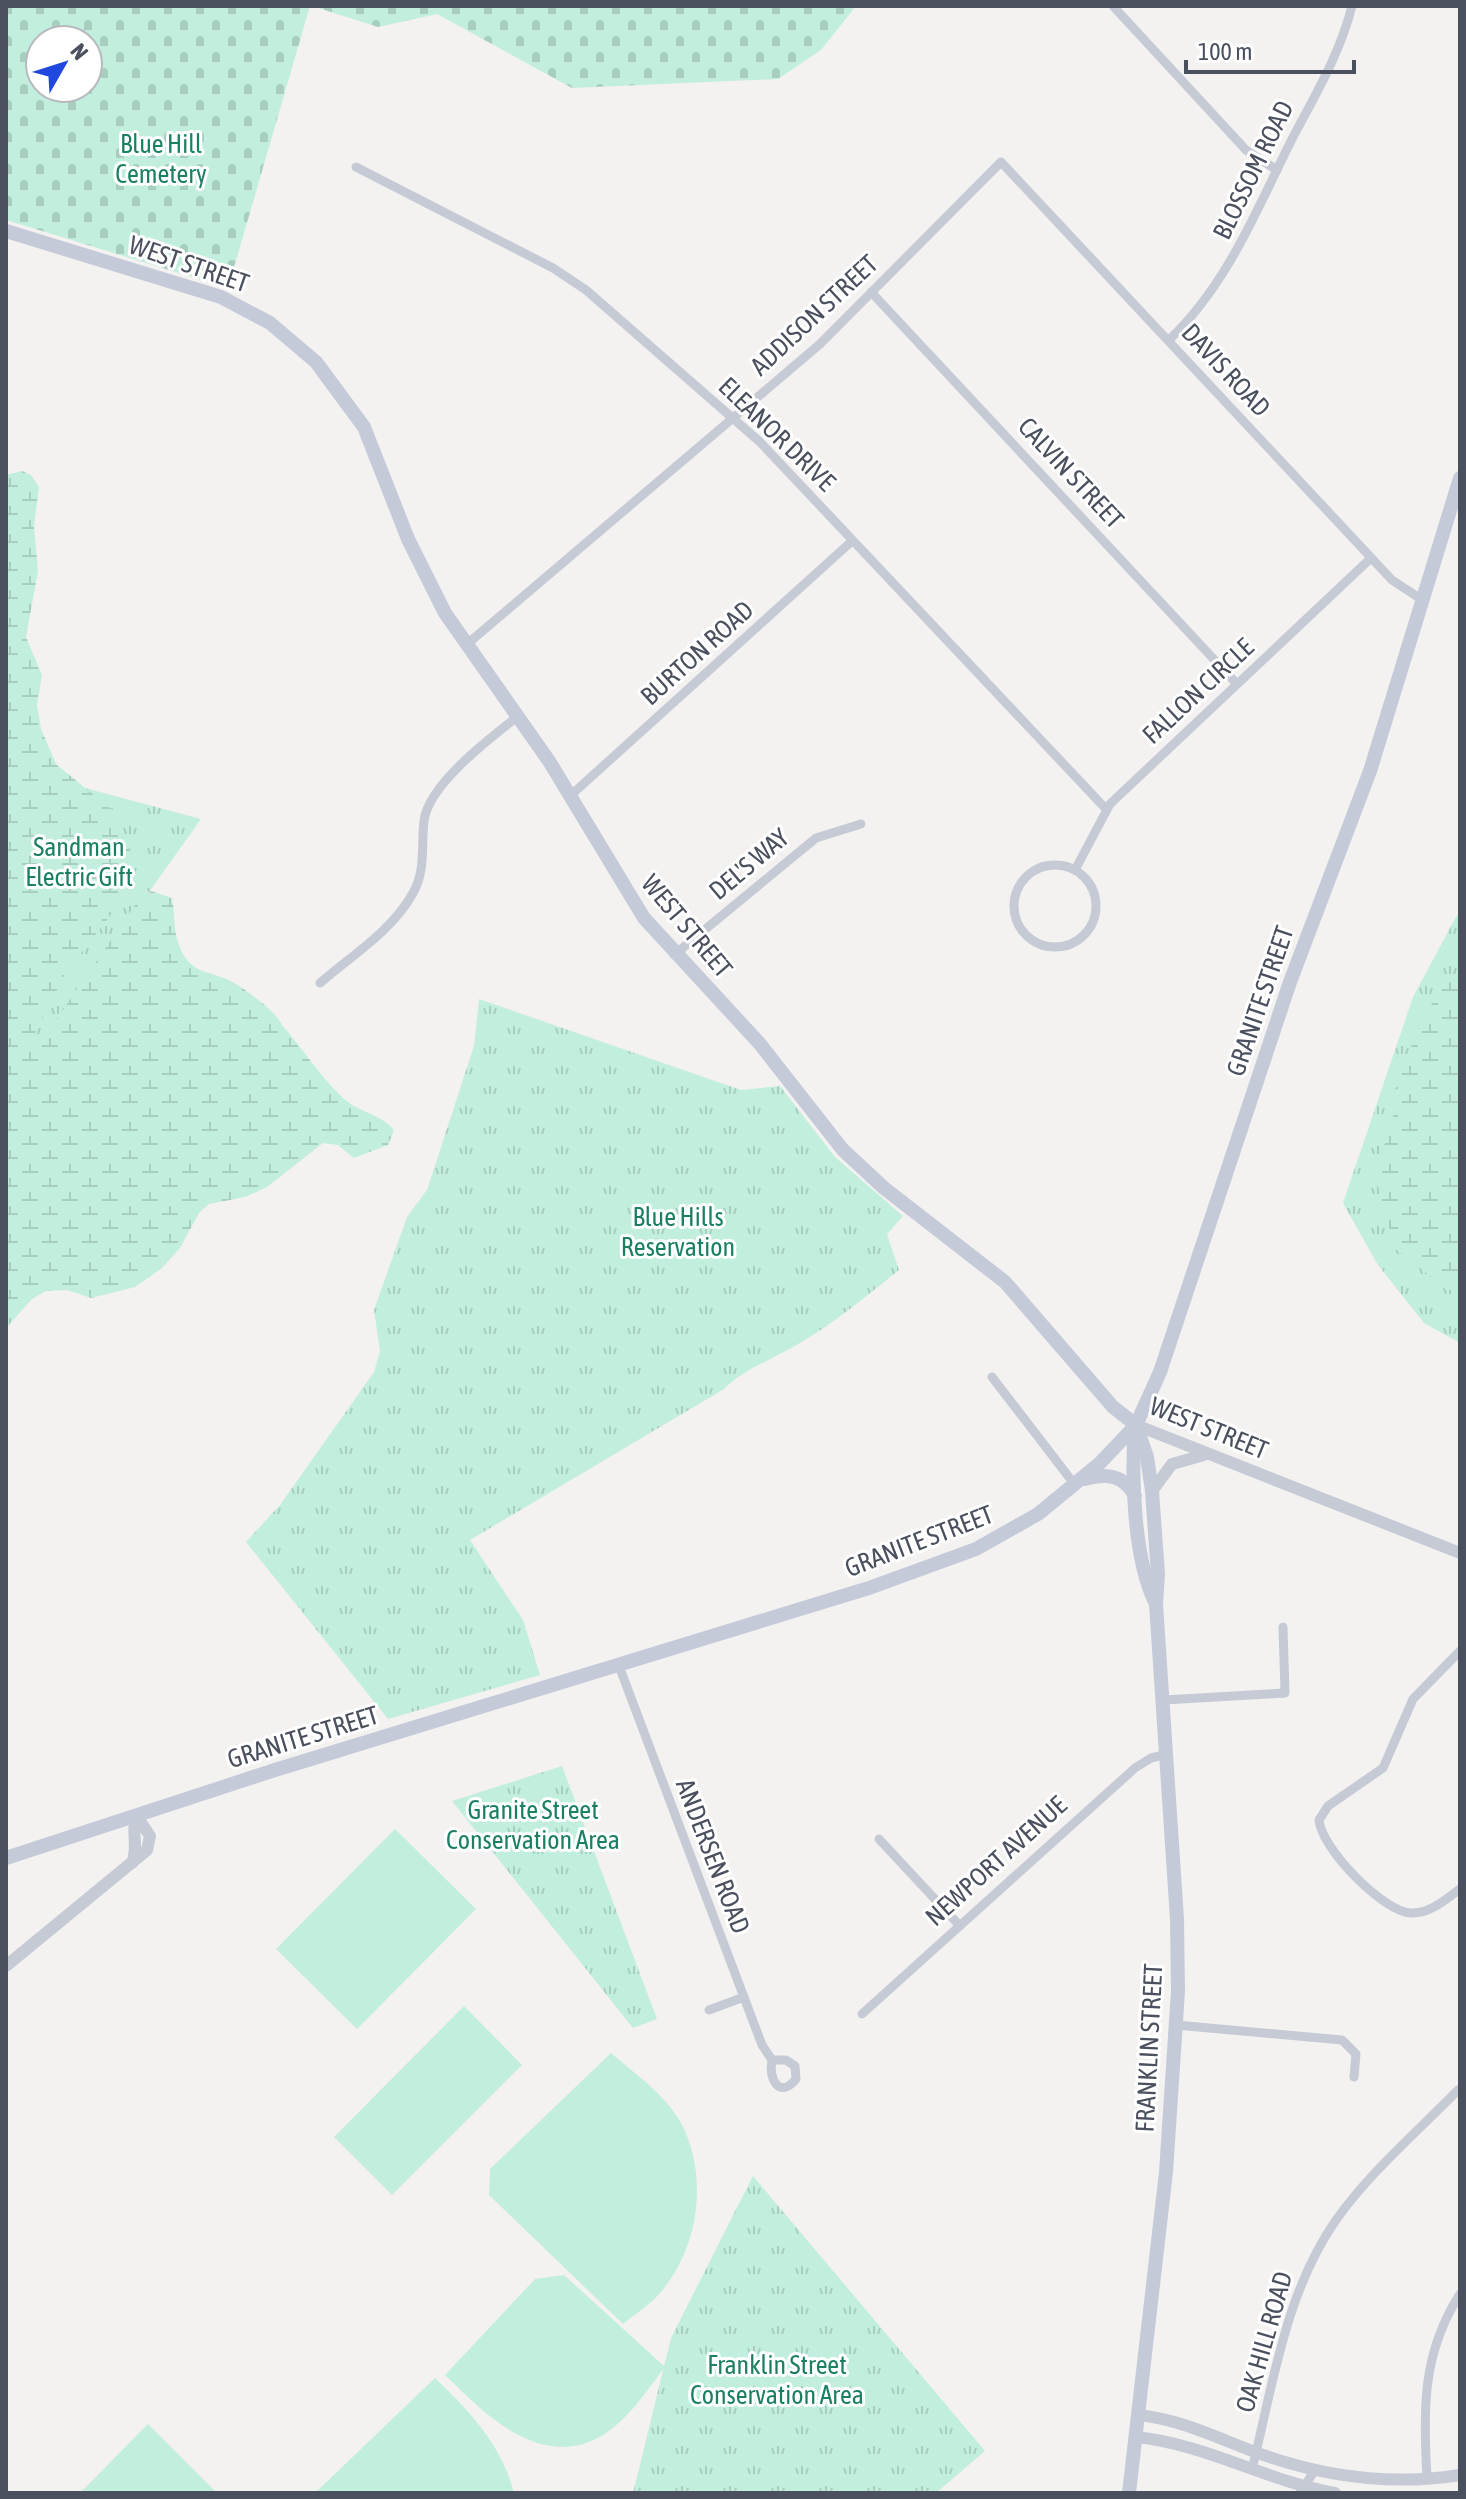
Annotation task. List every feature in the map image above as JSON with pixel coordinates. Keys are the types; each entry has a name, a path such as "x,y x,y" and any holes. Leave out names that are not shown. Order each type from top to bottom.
{"main road":[{"name":"WEST STREET","path":"6,231 221,297 270,323 306,352 338,388 364,427 420,566 466,645 570,796 622,887 674,955 760,1044 843,1150 893,1196 1005,1282 1113,1407 1136,1425"},
{"name":"GRANITE STREET","path":"6,1858 869,1588 962,1555 1021,1526 1078,1483 1136,1425 1169,1348 1290,982 1370,771 1460,478"},
{"name":"FRANKLIN STREET","path":"1129,2493 1165,2187 1176,2025 1178,1934 1156,1604 1158,1574 1152,1491 1147,1457 1136,1425"},
{"name":"FRANKLIN STREET","path":"1136,1425 1137,1501 1144,1574 1156,1604"},
{"path":"1078,1483 1115,1476 1130,1487 1137,1501"}],"street":[{"path":"1113,6 1246,150 1277,170"},
{"name":"BLOSSOM ROAD","path":"1169,340 1230,264 1337,51 1352,6"},
{"name":"ADDISON STREET","path":"466,645 820,344 1001,162"},
{"name":"DAVIS ROAD","path":"1001,162 1371,558 1398,586 1424,601"},
{"name":"ELEANOR DRIVE","path":"356,167 571,279 734,419 1106,809"},
{"name":"CALVIN STREET","path":"871,292 1237,684"},
{"name":"BURTON ROAD","path":"570,796 852,541"},
{"name":"FALLON CIRCLE","path":"1075,870 1106,809 1371,558"},
{"path":"320,983 405,906 422,871 424,820 430,800 447,780 517,717"},
{"name":"DEL'S WAY","path":"674,955 816,838 861,824"},
{"path":"1047,866 1075,870 1088,882 1095,897 1095,914 1089,929 1066,946 1049,947 1033,941 1021,929 1014,913 1020,885 1031,872 1047,866"},
{"path":"992,1377 1078,1483"},
{"name":"WEST STREET","path":"1136,1425 1460,1553"},
{"path":"1152,1491 1172,1464 1191,1456 1208,1455"},
{"path":"1164,1700 1285,1693 1283,1627"},
{"path":"1460,1651 1417,1694 1383,1768 1328,1806 1319,1820 1324,1839 1340,1860 1394,1908 1420,1912 1460,1889"},
{"name":"ANDERSEN ROAD","path":"619,1666 762,2045 772,2060"},
{"name":"NEWPORT AVENUE","path":"862,2014 1135,1768 1151,1758 1168,1754"},
{"path":"6,1966 147,1850 150,1841 145,1824 136,1815"},
{"path":"879,1839 959,1925"},
{"path":"709,2010 744,1997"},
{"path":"1176,2025 1342,2040 1356,2054 1354,2077"},
{"name":"OAK HILL ROAD","path":"1252,2469 1294,2304 1319,2249 1351,2201 1458,2090"},
{"path":"1427,2478 1424,2415 1427,2368 1439,2332 1460,2294"},
{"path":"1139,2415 1188,2423 1256,2452 1315,2470 1378,2479 1460,2475"},
{"path":"1136,2437 1185,2445 1302,2490 1335,2493"},
{"path":"1302,2490 1315,2470"},
{"path":"1315,2470 1318,2492"},
{"path":"1441,2477 1443,2493"}],"green space":[{"name":"Blue Hill Cemetery","path":"6,6 310,6 228,288 6,220"},
{"path":"312,6 856,6 821,50 778,79 572,88 437,14 378,27"},
{"path":"22,471 31,475 39,487 34,526 38,571 26,637 42,675 37,705 41,729 56,764 118,815 135,863 133,880 119,904 65,974 29,1045 33,1049 41,1042 135,905 151,891 172,898 176,937 188,962 202,971 227,979 262,1003 342,1097 394,1130 388,1145 354,1158 338,1145 323,1143 267,1187 245,1197 209,1204 199,1213 180,1248 162,1268 135,1287 91,1298 67,1290 46,1291 32,1299 6,1328 6,475"},
{"name":"Sandman Electric Gift","path":"6,767 201,819 6,1093"},
{"path":"1457,915 1460,917 1460,1343 1424,1323 1378,1265 1343,1203 1413,997"},
{"path":"1460,975 1460,1297 1445,1289 1395,1249 1374,1172 1392,1125 1398,1073 1438,991"},
{"name":"Blue Hills Reservation","path":"479,999 741,1090 780,1086 835,1157 903,1216 887,1234 899,1270 807,1339 748,1371 724,1389 470,1540 523,1620 540,1675 388,1719 246,1542 280,1505 374,1372 380,1351 374,1310 407,1217 427,1190 474,1046"},
{"name":"Granite Street Conservation Area","path":"562,1766 657,2019 633,2028 452,1801"},
{"path":"395,1829 476,1909 357,2029 276,1949"},
{"path":"464,2006 522,2065 392,2195 334,2137"},
{"path":"611,2053 667,2103 681,2123 690,2144 697,2188 691,2233 674,2274 648,2305 623,2324 489,2195 490,2169"},
{"name":"Franklin Street Conservation Area","path":"753,2176 985,2451 936,2493 633,2493 671,2338"},
{"path":"564,2275 665,2367 637,2404 603,2435 580,2445 558,2447 516,2434 478,2406 445,2375 535,2279"},
{"path":"435,2378 493,2444 514,2493 315,2493"},
{"path":"148,2424 217,2493 80,2493"}]}
